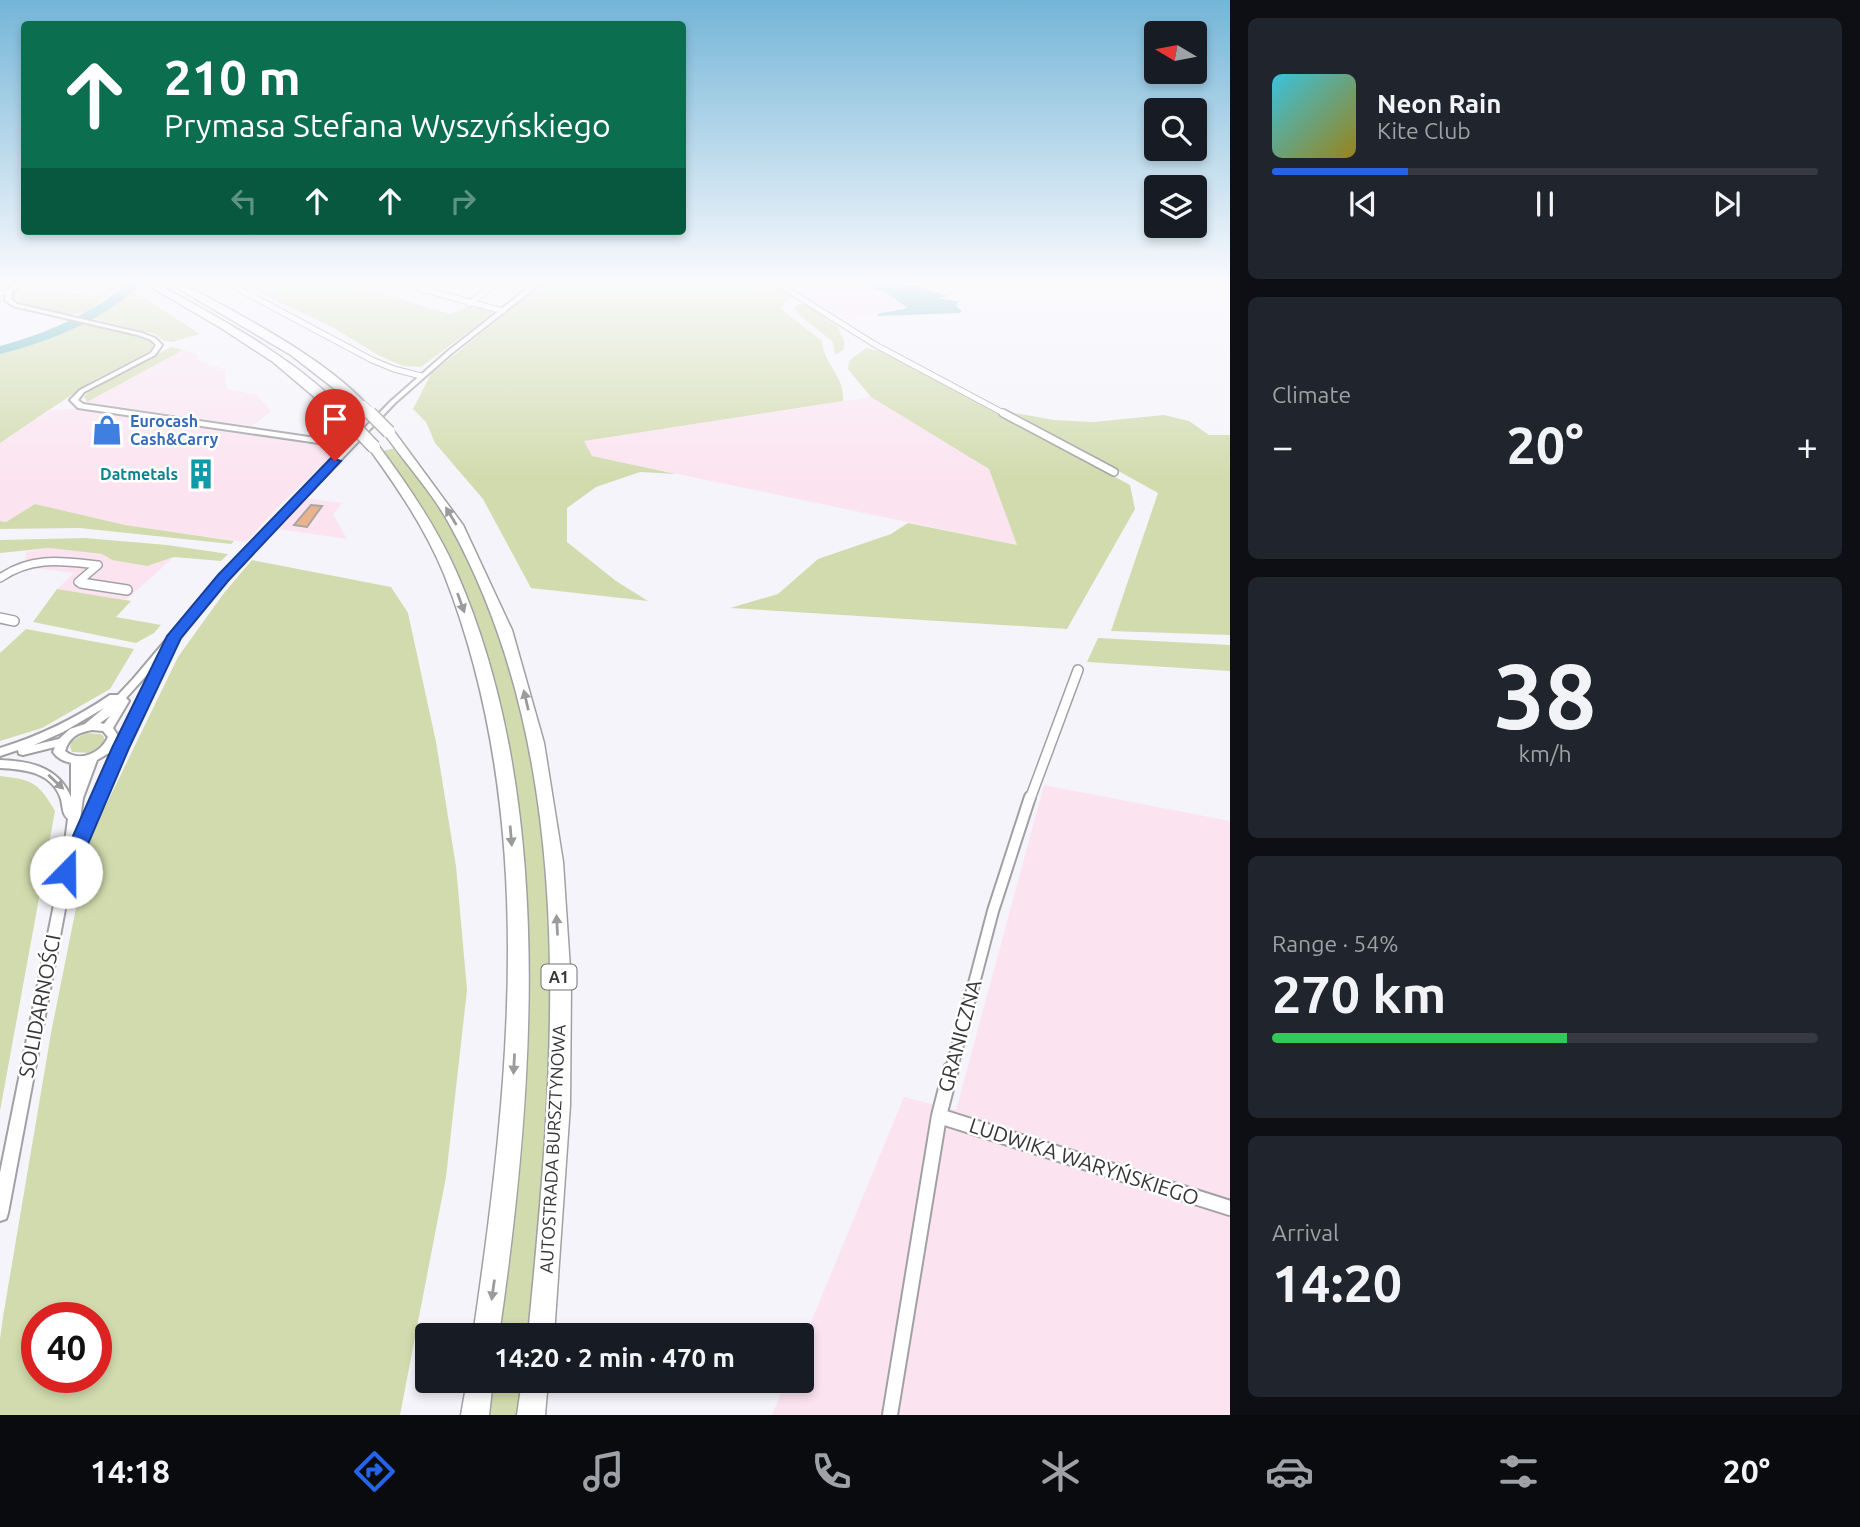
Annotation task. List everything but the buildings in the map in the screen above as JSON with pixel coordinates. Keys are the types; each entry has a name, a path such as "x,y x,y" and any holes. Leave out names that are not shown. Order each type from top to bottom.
{"highway":[{"name":"A1","path":"256,346 316,390 348,420 374,447 420,514 451,575 471,631 493,710 507,792 517,937 512,1101 499,1246 488,1323"},
{"name":"AUTOSTRADA BURSZTYNOWA","path":"283,346 333,380 363,406 431,483 457,524 483,576 503,624 523,687 550,836 559,953 558,1124 542,1323"},
{"path":"475,1415 478,1393"},
{"path":"531,1415 534,1393"}],"street":[{"path":"158,346 149,357 82,391 74,400 81,406 351,445"},
{"path":"347,346 389,369 421,376"},
{"path":"0,758 60,747 72,732 89,726 106,713 137,681 223,578 421,376 459,346"},
{"path":"878,346 1114,472"},
{"path":"0,578 15,566 39,558 98,565 78,582 127,590"},
{"path":"0,618 14,621"},
{"path":"68,864 174,636"},
{"name":"GRANICZNA","path":"890,1415 939,1116 993,911 1042,764 1078,670"},
{"path":"89,726 107,728 137,681"},
{"path":"0,758 97,710 137,681"},
{"name":"SOLIDARNOŚCI","path":"77,799 92,758 112,743 112,732 107,728"},
{"path":"60,747 63,758 92,758"},
{"path":"0,758 39,769 65,790 69,802 71,839"},
{"name":"SOLIDARNOŚCI","path":"0,1213 68,864 77,799 77,760"},
{"name":"LUDWIKA WARYŃSKIEGO","path":"939,1116 1230,1208"}],"shaded area":[{"path":"183,350 198,354 198,361 225,369 226,389 257,395 271,411 252,426 87,402"},
{"path":"871,397 989,469 1017,545 592,456 584,441"},
{"path":"73,409 335,448 336,452 280,505 246,542 125,525 35,504 6,522 0,521 0,443 51,410"},
{"path":"306,498 342,503 333,514 347,539 278,529"},
{"path":"49,548 102,554 112,560 147,566 174,557 126,600 57,589 74,573 24,567 26,552"},
{"path":"1044,785 1230,821 1230,1415 772,1415 781,1393 814,1393 814,1323 811,1323 904,1097 956,1110"}],"green space":[{"path":"14,346 152,346 152,350 92,381 0,443 0,351"},
{"path":"363,346 449,346 421,367 403,366"},
{"path":"466,346 823,346 841,384 843,401 584,441 592,456 676,474 640,472 596,487 567,508 567,542 616,581 648,601 531,588 483,499 435,443 426,422 413,409 431,374"},
{"path":"834,346 844,346 843,350 835,355"},
{"path":"171,347 183,350 87,402 84,396 90,391"},
{"path":"866,348 880,351 1130,485 1135,509 1067,629 730,608 778,594 818,559 891,534 908,523 1017,545 989,469 871,397 848,369 849,361"},
{"path":"1014,413 1054,420 1093,422 1164,415 1189,421 1209,435 1230,435 1230,635 1111,631 1158,493"},
{"path":"396,448 451,526 493,616 522,714 539,816 548,922 549,1028 545,1134 529,1323 500,1323 513,1223 507,746 489,667 460,579 423,509 382,451"},
{"path":"35,504 125,525 234,541 231,544 80,528 0,529 0,521 6,522"},
{"path":"85,538 167,545 228,554 221,561 174,557 147,566 112,560 102,554 49,548 0,553 0,540"},
{"path":"252,560 391,587 408,613 436,742 456,866 467,990 446,1177 418,1323 415,1323 415,1337 400,1415 0,1415 0,1339 3,1317 51,1033 90,838 178,657 224,593"},
{"path":"57,589 131,601 116,617 161,625 154,633 136,643 33,622"},
{"path":"26,629 134,649 110,689 42,728 0,741 0,653"},
{"path":"1098,638 1230,645 1230,671 1087,662"},
{"path":"85,733 101,734 104,743 90,753 72,752 71,742"},
{"path":"0,776 34,784 55,811 0,1111"},
{"path":"491,1393 521,1393 518,1415 487,1415"}],"waterway":[{"path":"0,350 14,346"}],"place":[{"name":"Eurocash Cash&Carry","path":"107,430"},
{"name":"Datmetals","path":"201,474"}],"route":[{"path":"66,872 120,748 174,636 223,578 335,461"}]}
